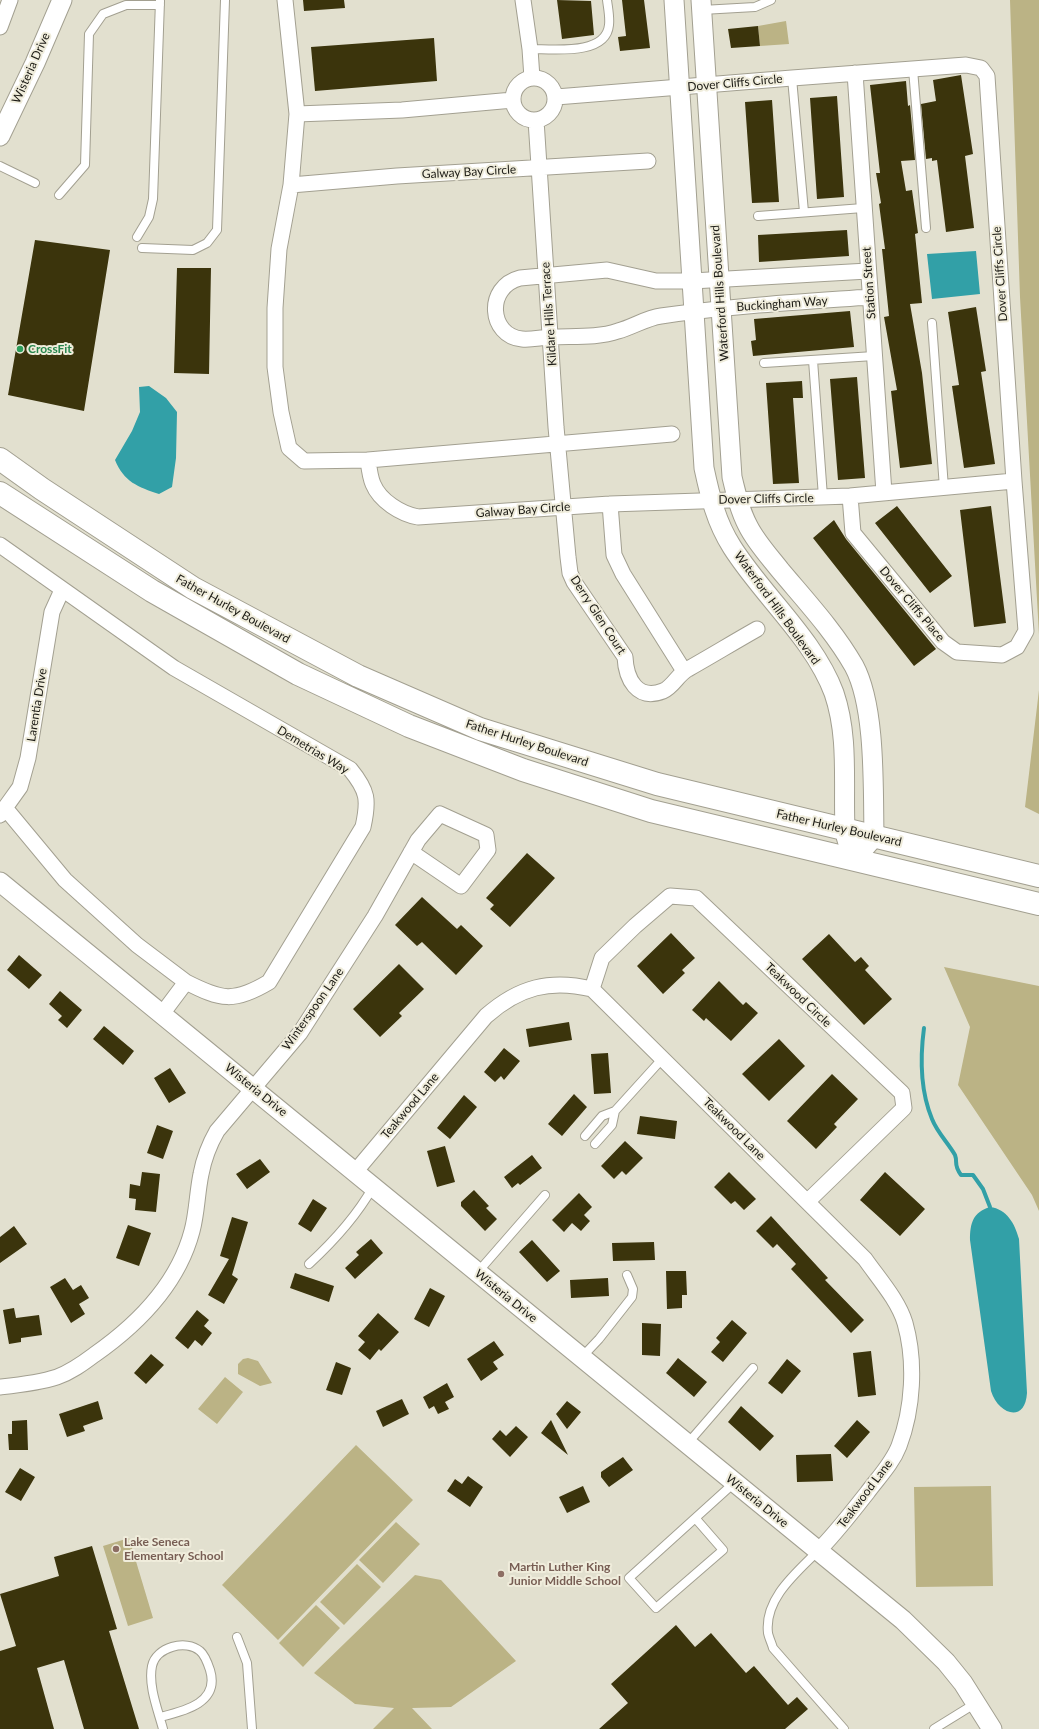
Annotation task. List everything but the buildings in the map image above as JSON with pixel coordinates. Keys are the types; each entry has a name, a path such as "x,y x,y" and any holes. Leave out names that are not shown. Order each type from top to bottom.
{"main road":[{"name":"Father Hurley Boulevard","path":"0,459 42,489 193,588 358,676 480,729 657,784 1039,876"},
{"name":"Father Hurley Boulevard","path":"0,493 152,591 291,670 409,726 523,770 652,811 1039,904"}],"street":[{"path":"0,27 10,0"},
{"name":"Wisteria Drive","path":"0,136 35,63 62,0"},
{"path":"285,0 297,114 291,185 279,249 275,308 275,367 281,412 289,448 304,462 368,460 672,434"},
{"path":"522,0 530,49 532,78"},
{"name":"Waterford Hills Boulevard","path":"674,0 704,468 710,500 719,523 732,547 812,652 834,693 841,719 844,743 845,830 854,860"},
{"name":"Waterford Hills Boulevard","path":"702,5 732,477 737,500 748,526 764,550 830,631 854,667 866,697 870,729 874,837"},
{"name":"Dover Cliffs Circle","path":"679,88 972,65 981,68 987,76 1014,481 884,494 710,500"},
{"name":"Station Street","path":"855,73 863,208 884,494"},
{"path":"532,78 546,81 551,85 556,98 552,110 548,115 536,120 524,117 518,113 513,100 516,88 520,83 532,78"},
{"path":"556,98 679,88"},
{"path":"297,114 402,110 513,100"},
{"name":"Kildare Hills Terrace","path":"536,120 563,507"},
{"name":"Galway Bay Circle","path":"291,185 396,176 648,161"},
{"name":"Buckingham Way","path":"719,280 656,280 606,270 512,280 499,292 496,297 496,308 500,326 510,336 524,339 592,336 618,332 659,316 722,309 870,297"},
{"path":"719,280 868,271"},
{"name":"Galway Bay Circle","path":"368,460 373,485 385,500 411,515 427,517 610,504 710,500"},
{"name":"Dover Cliffs Place","path":"850,496 853,533 943,642 957,652 1002,655 1017,647 1026,632 1014,481"},
{"path":"610,504 614,555 623,574 684,671"},
{"name":"Derry Glen Court","path":"563,507 570,572 577,587 625,658 626,670 630,683 639,690 650,693 663,691 674,683 684,671 757,629"},
{"name":"Demetrias Way","path":"0,544 62,590 174,668 350,769 362,785 368,806 363,827 269,982 249,994 228,998 207,993 186,982 137,945 65,880 3,812"},
{"name":"Larentia Drive","path":"3,812 20,787 28,758 52,612 62,590"},
{"name":"Winterspoon Lane","path":"0,1386 20,1385 50,1378 73,1370 112,1342 153,1303 176,1271 192,1231 201,1173 207,1149 217,1132 300,1033 375,916 418,840 440,814 486,835 488,850 461,886 412,852"},
{"path":"854,860 874,837"},
{"name":"Wisteria Drive","path":"0,882 903,1620 946,1662 976,1703 992,1729"},
{"name":"Teakwood Circle","path":"592,989 602,958 635,926 670,896 696,898 902,1094 904,1108 808,1201"},
{"path":"162,1014 186,982"},
{"name":"Teakwood Lane","path":"355,1172 486,1016 503,1001 520,992 535,987 574,985 592,989 865,1259 894,1300 905,1322 910,1347 911,1397 899,1446 887,1467 833,1535 818,1551"}],"lane":[{"path":"142,248 193,250 207,243 217,230 225,0"},
{"path":"530,49 585,48 598,43 605,36 610,25 607,0"},
{"path":"702,5 755,7 772,0"},
{"path":"59,195 85,165 89,34 103,14 126,5 160,3 153,199 149,217 137,237"},
{"path":"912,69 926,228"},
{"path":"792,78 804,212"},
{"path":"0,166 35,183"},
{"path":"758,216 863,208"},
{"path":"932,323 944,488"},
{"path":"764,363 874,356"},
{"path":"813,360 823,497"},
{"path":"585,1136 602,1116 615,1111 663,1058"},
{"path":"595,1144 612,1125 615,1111"},
{"path":"309,1264 332,1242 361,1208 372,1187"},
{"path":"477,1272 545,1195"},
{"path":"582,1357 599,1339 632,1297 633,1290 627,1275"},
{"path":"688,1443 753,1368"},
{"path":"696,1519 723,1550 656,1608 629,1578 696,1519 734,1483"},
{"path":"818,1551 774,1600 770,1615 768,1633 773,1648 844,1729"},
{"path":"237,1638 247,1663 252,1729"},
{"path":"160,1717 193,1707 205,1698 211,1688 212,1676 208,1664 200,1651 187,1646 172,1647 160,1654 152,1664 151,1680 160,1717 163,1729"},
{"path":"934,1729 976,1703"}],"shaded area":[{"path":"1010,0 1039,0 1039,635 1020,297"},
{"path":"786,21 789,44 760,46 758,26"},
{"path":"1039,690 1039,814 1025,807"},
{"path":"944,967 1039,986 1039,1211 1032,1195 958,1085 970,1027"},
{"path":"248,1358 258,1361 272,1383 260,1386 238,1374 238,1364 243,1359"},
{"path":"225,1377 243,1392 217,1424 198,1409"},
{"path":"356,1445 413,1500 278,1640 222,1585"},
{"path":"991,1486 993,1586 916,1587 914,1487"},
{"path":"396,1522 420,1544 383,1583 359,1560"},
{"path":"129,1538 153,1618 128,1626 103,1546"},
{"path":"357,1564 381,1587 344,1625 320,1602"},
{"path":"415,1575 441,1580 516,1661 451,1707 412,1708 432,1729 373,1729 394,1708 355,1704 314,1673"},
{"path":"316,1605 340,1628 303,1667 279,1643"}],"water":[{"path":"976,251 980,294 932,299 927,254"},
{"path":"149,386 166,398 177,412 176,458 172,487 159,494 132,483 123,474 115,460 132,431 140,412 139,387"},
{"path":"990,1207 996,1208 1006,1214 1013,1223 1019,1239 1027,1393 1022,1409 1017,1412 1005,1410 994,1399 991,1391 970,1240 972,1223 976,1215 984,1209"}],"waterway":[{"path":"924,1028 922,1074 925,1097 932,1119 955,1155 956,1166 961,1175 973,1175 983,1189 990,1207"}],"place":[{"name":"CrossFit","path":"20,349"},
{"name":"Lake Seneca Elementary School","path":"116,1549"},
{"name":"Martin Luther King Junior Middle School","path":"501,1574"}]}
